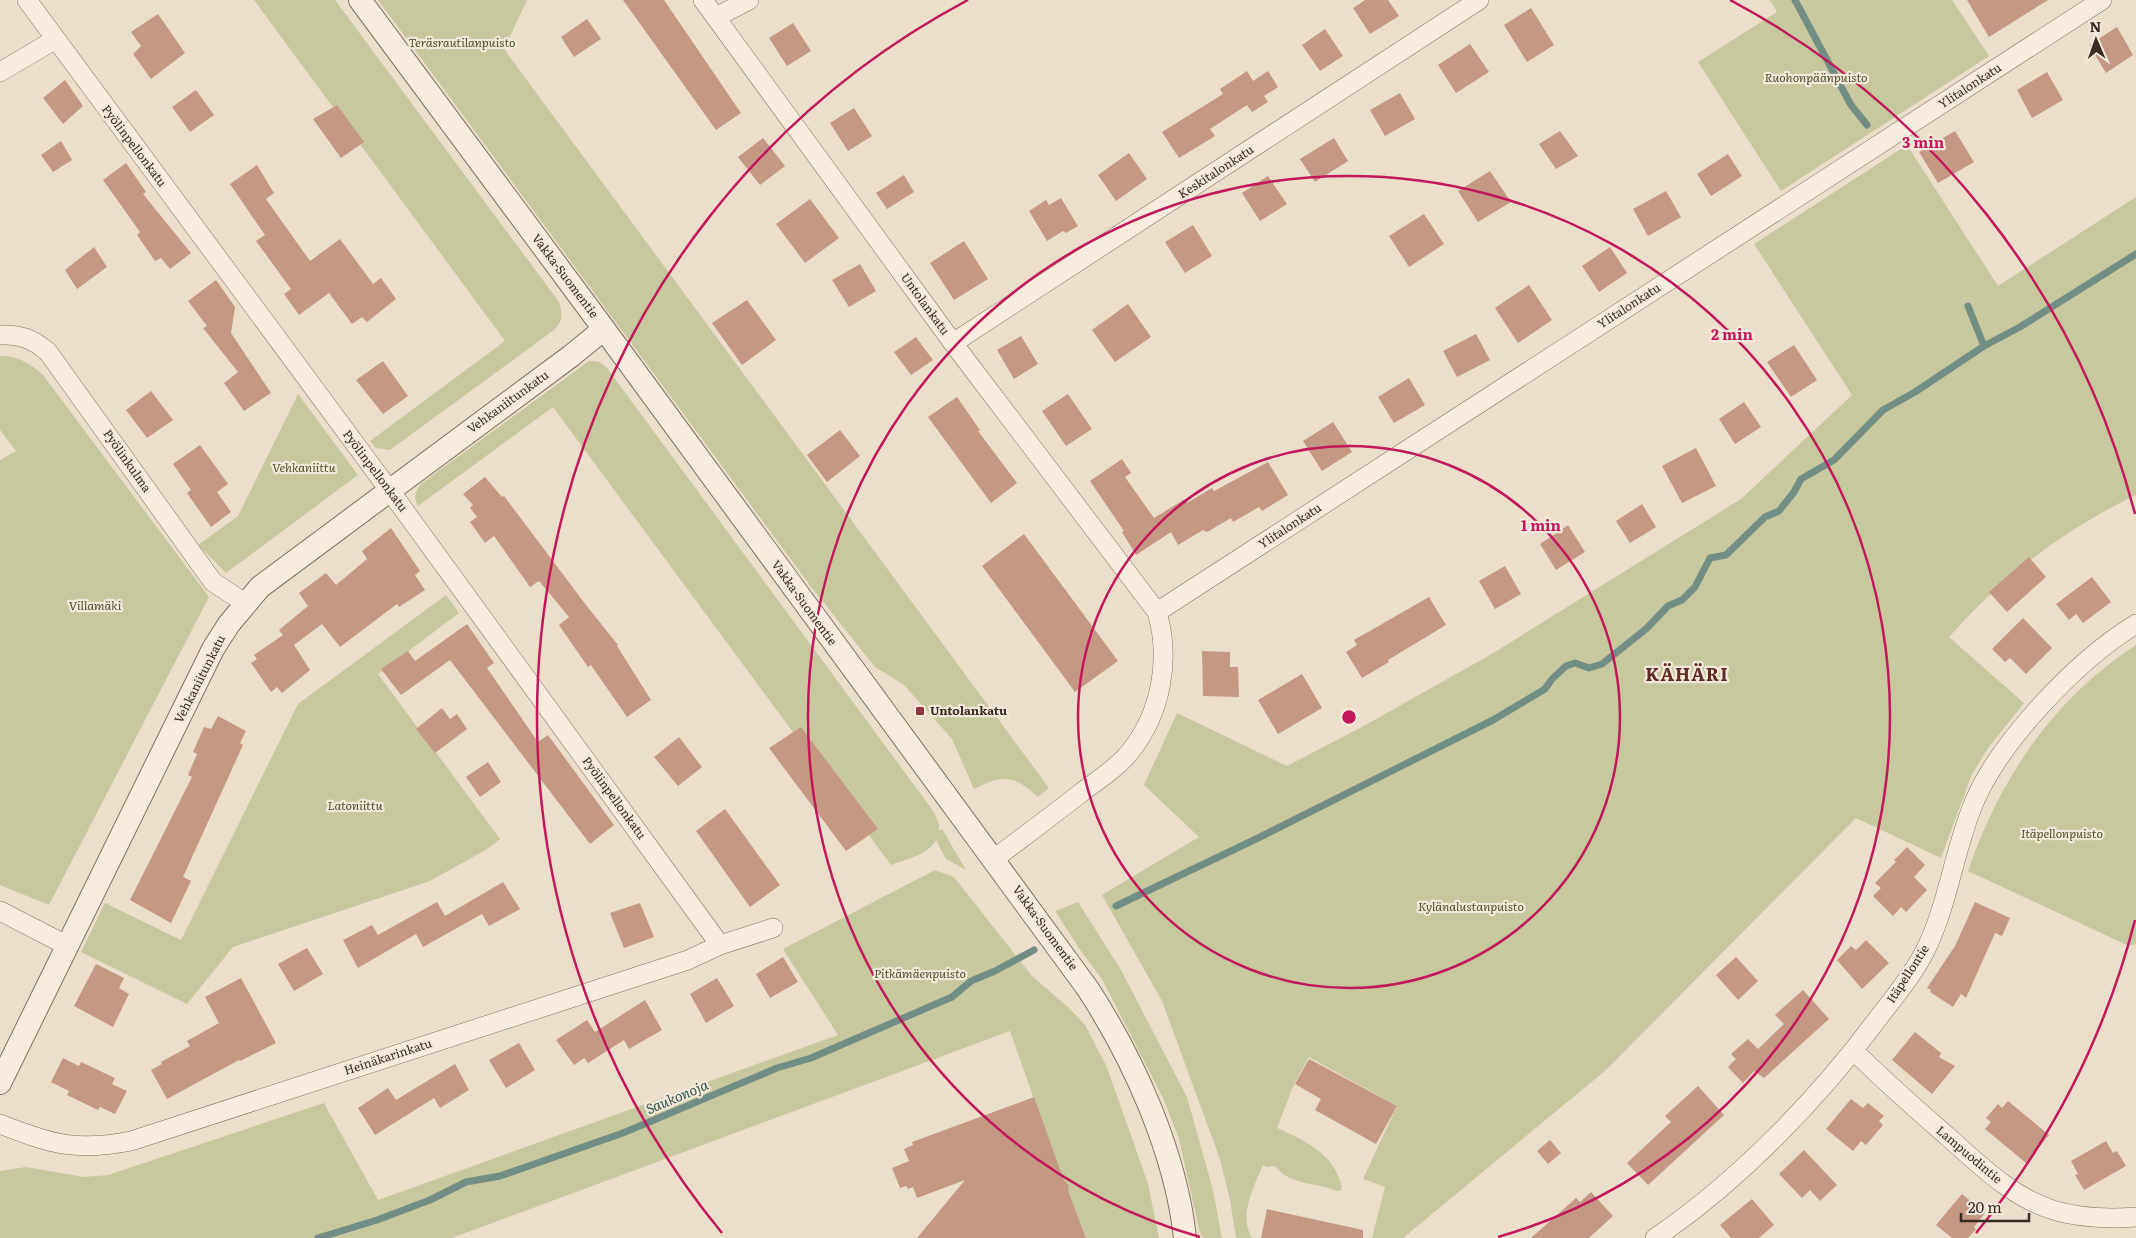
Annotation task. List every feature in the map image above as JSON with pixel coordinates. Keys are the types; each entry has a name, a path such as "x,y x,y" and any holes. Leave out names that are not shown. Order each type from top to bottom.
{"street":[{"name":"Pyölinpellonkatu","path":"27,0 390,490 720,945"},
{"name":"Vakka-Suomentie","path":"360,0 1075,969 1108,1020 1151,1108 1166,1150 1185,1238"},
{"name":"Untolankatu","path":"703,0 953,343 1157,612 1163,633 1162,678 1155,706 1145,730 1129,754 1110,771 994,859"},
{"path":"716,18 749,0"},
{"name":"Keskitalonkatu","path":"953,343 1479,0"},
{"name":"Ylitalonkatu","path":"1157,612 2102,0"},
{"path":"0,72 56,39"},
{"name":"Vehkaniitunkatu","path":"0,1083 213,649 245,603 260,587 604,329"},
{"name":"Pyölinkulma","path":"0,335 10,334 26,337 38,343 48,352 213,582 245,603"},
{"name":"Itäpellontie","path":"1655,1238 1722,1185 1770,1142 1810,1102 1854,1051 1907,980 1924,951 1942,911 1958,848 1972,808 1987,776 2009,745 2059,687 2087,660 2136,624"},
{"path":"0,911 68,946"},
{"name":"Heinäkarinkatu","path":"0,1124 36,1138 81,1147 106,1146 131,1141 688,960 720,945 773,928"},
{"name":"Lampuodintie","path":"1854,1051 1884,1081 1999,1181 2031,1200 2053,1210 2097,1218 2136,1217"}],"green space":[{"name":"Teräsrautilanpuisto","path":"254,0 335,0 559,302 562,314 561,320 554,330 390,450 376,448 370,441 505,341"},
{"name":"Teräsrautilanpuisto","path":"378,0 527,0 504,49 1049,788 1038,797 1022,784 1008,779 1001,779 974,789 952,739 904,685 875,667 809,584"},
{"name":"Ruohonpäänpuisto","path":"1770,0 1952,0 1989,56 1781,191 1698,62 1777,12"},
{"name":"Kylänalustanpuisto","path":"1907,145 1998,286 2136,197 2136,495 2083,524 2035,557 1990,594 1949,637 2024,703 1988,748 1972,774 1941,858 1856,818 1606,1070 1403,1238 1372,1238 1385,1187 1363,1179 1397,1106 1309,1057 1294,1084 1277,1128 1319,1151 1334,1168 1342,1190 1337,1191 1304,1183 1288,1177 1275,1166 1267,1167 1263,1165 1252,1192 1247,1211 1248,1229 1252,1238 1236,1238 1230,1200 1220,1159 1162,1001 1102,895 1199,837 1144,785 1177,713 1287,766 1360,728 1490,655 1741,499 1852,395 1754,244"},
{"name":"Villamäki","path":"0,356 12,357 23,361 43,375 209,597 49,905 0,885 0,460 16,451 0,430"},
{"path":"589,361 600,362 607,368 934,812 939,824 939,831 942,829 966,870 946,859 936,840 922,853 891,865 553,407 418,506 416,494 422,483"},
{"name":"Vehkaniittu","path":"298,394 358,475 226,573 198,545 238,516"},
{"name":"Latoniittu","path":"446,595 459,613 378,674 500,839 489,848 430,881 233,947 187,1004 81,952 105,903 181,940 298,704"},
{"name":"Itäpellonpuisto","path":"2136,645 2136,944 2129,946 1968,871 1996,804 2013,773 2033,743 2079,690 2106,666"},
{"name":"Pitkämäenpuisto","path":"935,870 954,877 1032,976 1069,1008 1085,1025 1106,1065 1148,1184 1159,1238 1086,1238 1067,1192 1069,1185 1063,1182 1010,1031 452,1238 0,1238 0,1171 26,1167 84,1177 108,1175 324,1103 378,1200 838,1035 783,949"},
{"path":"1078,902 1121,970 1187,1097 1213,1190 1222,1238 1204,1238 1200,1233 1179,1139 1164,1100 1102,979 1055,911"}],"building":[{"path":"623,0 664,0 741,113 716,130"},
{"path":"1365,0 1388,0 1399,16 1370,34 1353,8"},
{"path":"1967,0 2048,0 1989,37"},
{"path":"1531,8 1554,45 1527,62 1504,25"},
{"path":"158,14 185,53 151,79 133,54 141,46 131,32"},
{"path":"587,19 601,39 574,57 561,37"},
{"path":"793,23 811,51 787,66 769,38"},
{"path":"2117,27 2133,55 2106,73 2089,45"},
{"path":"1325,29 1343,56 1320,71 1302,45"},
{"path":"1470,44 1489,72 1456,93 1438,65"},
{"path":"1247,71 1253,81 1268,71 1278,87 1264,96 1268,102 1252,112 1247,105 1210,129 1215,136 1179,158 1162,132 1223,94 1220,89"},
{"path":"2047,72 2063,100 2032,118 2017,90"},
{"path":"65,80 83,106 63,124 43,98"},
{"path":"196,90 214,115 190,132 172,107"},
{"path":"1400,93 1415,119 1385,136 1370,110"},
{"path":"337,105 364,142 341,158 313,119"},
{"path":"854,108 872,136 848,151 830,123"},
{"path":"1560,131 1578,156 1556,169 1539,144"},
{"path":"1955,131 1974,162 1938,183 1919,152"},
{"path":"763,138 785,166 760,185 738,157"},
{"path":"1334,138 1348,161 1315,182 1300,159"},
{"path":"61,141 72,160 53,172 41,155"},
{"path":"1129,153 1147,179 1116,201 1098,175"},
{"path":"1728,154 1742,176 1711,196 1697,174"},
{"path":"126,163 146,192 143,194 191,253 170,269 161,258 155,261 137,235 140,232 103,180"},
{"path":"257,165 274,193 266,199 310,261 340,239 373,284 381,278 396,299 367,322 362,317 352,324 329,293 299,315 284,294 291,289 256,241 265,235 230,184"},
{"path":"1490,171 1511,202 1478,222 1458,191"},
{"path":"904,175 914,192 887,209 876,193"},
{"path":"1268,176 1287,204 1260,221 1242,193"},
{"path":"1666,191 1681,217 1648,236 1633,209"},
{"path":"1061,198 1078,226 1066,233 1063,231 1047,241 1029,211 1046,200 1049,205"},
{"path":"810,199 839,238 805,263 776,224"},
{"path":"1424,214 1444,244 1409,267 1389,236"},
{"path":"1193,225 1212,256 1185,273 1165,242"},
{"path":"964,241 988,279 954,300 930,263"},
{"path":"94,247 107,267 77,289 65,270"},
{"path":"1610,247 1627,273 1599,292 1582,266"},
{"path":"860,264 876,291 849,307 832,280"},
{"path":"216,280 235,307 231,333 271,393 244,411 224,383 238,372 203,328 207,326 188,301"},
{"path":"1529,285 1552,320 1518,343 1495,308"},
{"path":"747,300 776,340 742,365 712,323"},
{"path":"1128,304 1151,337 1115,362 1092,330"},
{"path":"1476,334 1490,360 1457,377 1443,351"},
{"path":"1021,336 1038,364 1014,379 997,350"},
{"path":"916,337 933,360 911,375 894,352"},
{"path":"1794,345 1817,380 1791,397 1767,362"},
{"path":"383,361 408,396 383,414 356,380"},
{"path":"1409,378 1425,405 1394,423 1378,397"},
{"path":"151,391 173,420 147,438 126,410"},
{"path":"1068,394 1092,429 1066,446 1042,411"},
{"path":"957,397 980,430 978,431 1017,483 991,503 928,417"},
{"path":"1744,402 1761,427 1735,444 1719,419"},
{"path":"1333,422 1352,452 1322,471 1303,441"},
{"path":"840,430 860,456 827,482 807,455"},
{"path":"200,445 228,484 217,492 231,512 211,527 187,493 191,490 173,464"},
{"path":"1696,448 1716,486 1682,503 1662,466"},
{"path":"1122,459 1131,473 1125,477 1154,518 1185,499 1187,503 1212,488 1214,491 1268,462 1288,495 1262,511 1259,507 1233,522 1231,518 1207,532 1203,530 1178,545 1171,532 1136,555 1122,532 1124,531 1090,481"},
{"path":"485,477 502,497 504,496 618,645 651,700 627,717 591,665 588,667 559,625 569,617 539,581 530,587 494,536 485,543 470,522 477,517 470,508 473,505 463,494"},
{"path":"1642,504 1656,527 1630,543 1616,521"},
{"path":"1568,525 1585,552 1556,570 1540,544"},
{"path":"391,528 420,571 415,575 425,590 399,607 397,604 340,647 322,624 294,645 310,670 282,693 277,687 271,692 251,663 257,659 254,655 283,635 279,630 308,606 299,593 326,573 336,585 367,559 362,551"},
{"path":"1024,534 1118,661 1075,692 982,566"},
{"path":"2029,557 2046,577 2007,612 1989,592"},
{"path":"1505,566 1521,594 1495,609 1479,581"},
{"path":"2092,577 2111,602 2083,623 2076,614 2069,620 2056,604"},
{"path":"1429,597 1446,625 1362,678 1346,652 1357,645 1354,640"},
{"path":"2023,618 2052,648 2026,674 2010,658 2005,662 1992,649"},
{"path":"467,624 494,663 487,668 538,742 548,735 614,825 590,844 450,660 401,695 381,669 408,651 415,661"},
{"path":"1202,651 1230,652 1230,667 1238,667 1239,697 1203,696"},
{"path":"1302,674 1322,708 1278,734 1258,700"},
{"path":"442,708 450,719 457,714 467,729 435,753 416,729"},
{"path":"218,716 246,731 240,743 243,745 183,877 191,881 171,923 130,900 192,777 188,775 197,754 193,752 204,727 211,729"},
{"path":"801,727 878,829 846,851 769,748"},
{"path":"679,737 702,767 678,786 654,757"},
{"path":"488,762 501,782 480,797 466,777"},
{"path":"725,809 780,885 750,907 696,831"},
{"path":"1907,847 1925,865 1914,877 1927,890 1906,912 1901,907 1893,916 1873,896 1881,888 1875,883 1896,862 1894,860"},
{"path":"503,882 520,909 489,926 482,914 423,947 416,934 358,968 343,940 372,925 378,935 437,902 445,916"},
{"path":"1975,902 2010,918 2002,936 1995,933 1966,998 1961,994 1953,1007 1927,988 1955,946"},
{"path":"640,903 654,937 624,948 610,913"},
{"path":"1866,940 1889,963 1862,989 1837,960 1851,946 1856,950"},
{"path":"307,948 323,974 294,991 278,964"},
{"path":"783,957 798,982 770,998 756,974"},
{"path":"1736,957 1758,981 1738,1000 1716,975"},
{"path":"96,964 124,978 119,988 129,994 113,1027 74,1006"},
{"path":"241,978 276,1043 239,1060 167,1099 151,1070 162,1064 161,1062 190,1046 187,1041 219,1023 205,997"},
{"path":"717,978 734,1006 706,1023 690,994"},
{"path":"1803,990 1829,1019 1764,1078 1754,1071 1743,1083 1728,1067 1736,1059 1731,1054 1748,1039 1758,1049 1784,1024 1775,1015"},
{"path":"645,1000 662,1030 629,1049 624,1040 588,1063 584,1058 574,1065 556,1040 587,1020 595,1032"},
{"path":"1915,1032 1941,1053 1939,1057 1955,1066 1932,1094 1892,1060"},
{"path":"519,1043 535,1070 506,1088 489,1060"},
{"path":"63,1058 79,1066 81,1062 115,1078 112,1084 127,1091 115,1114 100,1107 98,1110 67,1095 69,1091 51,1082"},
{"path":"1309,1059 1397,1106 1376,1144 1315,1110 1321,1099 1295,1084"},
{"path":"455,1064 469,1090 440,1108 434,1098 375,1135 358,1108 388,1088 396,1100"},
{"path":"1698,1086 1724,1115 1648,1185 1627,1163 1671,1122 1665,1116"},
{"path":"1034,1097 1064,1181 1069,1185 1068,1191 1086,1238 917,1238 965,1180 917,1198 913,1187 908,1189 906,1186 900,1188 892,1168 909,1161 904,1149 913,1145 912,1142"},
{"path":"1851,1099 1863,1108 1868,1103 1884,1116 1879,1121 1883,1125 1866,1145 1861,1141 1853,1151 1826,1129"},
{"path":"2008,1101 2049,1135 2026,1163 1985,1129 1991,1122 1986,1118 1998,1104 2002,1108"},
{"path":"1550,1140 1561,1153 1548,1164 1537,1151"},
{"path":"2106,1141 2113,1153 2117,1151 2126,1166 2084,1190 2075,1175 2078,1174 2071,1161"},
{"path":"1804,1150 1837,1185 1820,1201 1810,1190 1802,1198 1779,1174"},
{"path":"1591,1192 1613,1216 1589,1238 1531,1238 1576,1198 1580,1202"},
{"path":"1962,1194 1985,1213 1974,1227 1976,1229 1968,1238 1952,1238 1936,1225"},
{"path":"1752,1199 1774,1225 1759,1238 1731,1238 1720,1225"},
{"path":"1267,1209 1363,1230 1363,1238 1261,1238"}],"waterway":[{"path":"1795,0 1851,105 1867,125"},
{"path":"1116,906 1256,839 1493,720 1545,689 1552,679 1566,666 1575,663 1589,668 1602,664 1646,629 1668,606 1682,600 1695,587 1710,558 1726,555 1765,517 1779,511 1794,492 1801,479 1834,460 1883,410 2136,254"},
{"path":"1968,306 1984,346"},
{"name":"Saukonoja","path":"318,1238 377,1220 430,1200 466,1182 500,1176 623,1133 777,1068 811,1058 952,997 971,981 995,971 1034,950"}],"place":[{"name":"Untolankatu","path":"920,711"}],"district":[{"name":"KÄHÄRI","path":"1687,675"}]}
